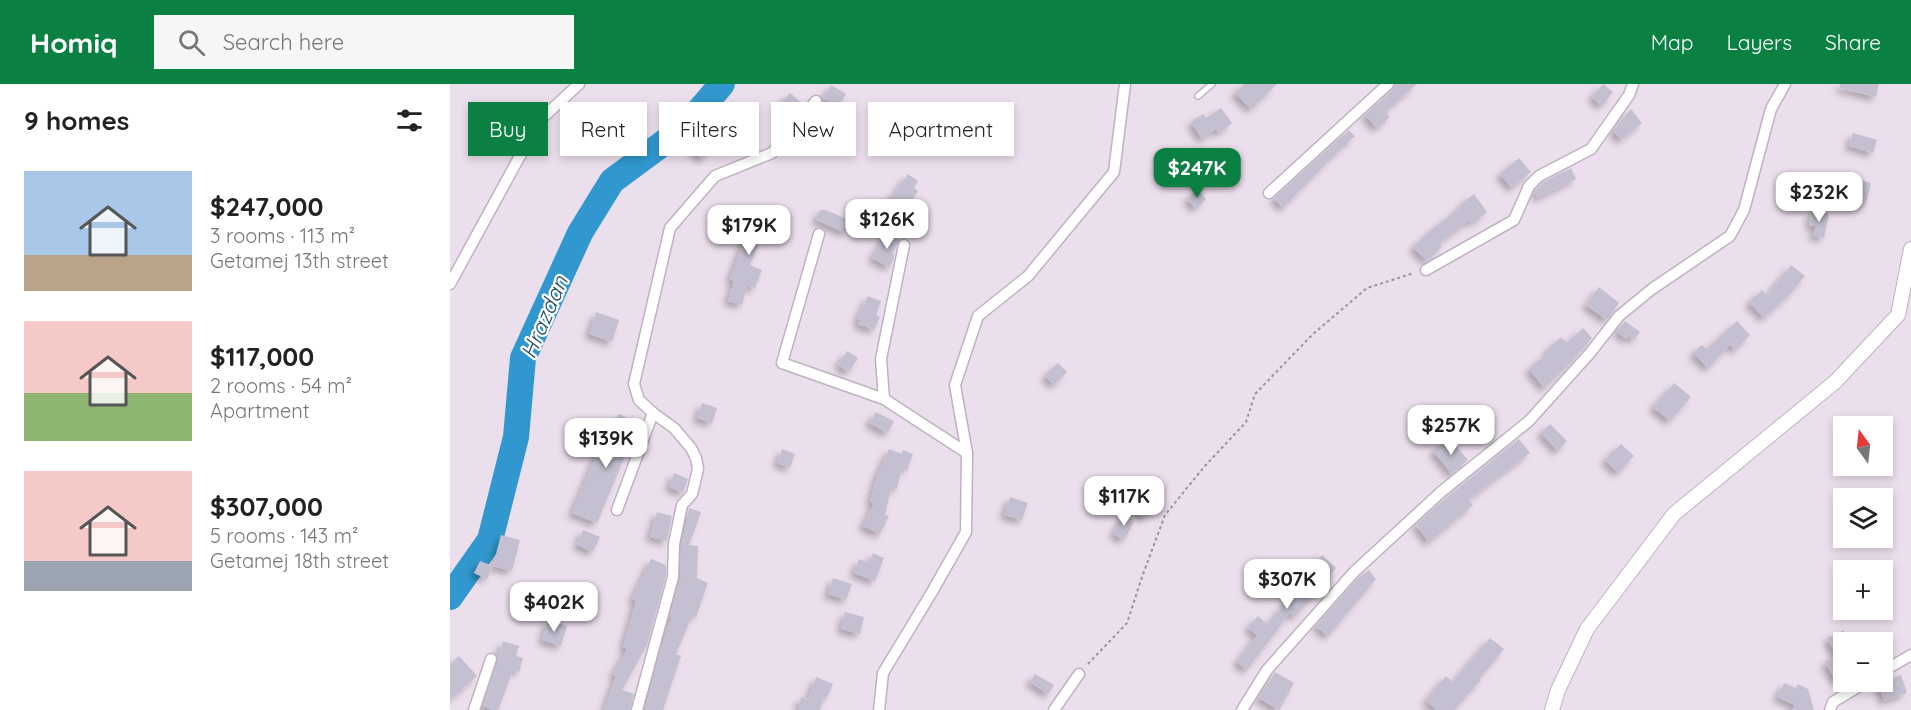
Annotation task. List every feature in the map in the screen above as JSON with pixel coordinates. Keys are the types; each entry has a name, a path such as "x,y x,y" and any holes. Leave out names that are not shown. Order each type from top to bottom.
{"street":[{"path":"450,284 539,121 579,84"},
{"path":"879,710 883,673 966,532 967,453 954,385 978,316 1029,276 1114,172 1125,84"},
{"path":"1269,193 1388,84"},
{"path":"1426,270 1514,220 1528,186 1539,176 1591,149 1629,95 1633,84"},
{"path":"1242,710 1267,670 1354,572 1440,492 1529,421 1590,353 1619,316 1652,289 1730,236 1744,210 1771,109 1785,84"},
{"path":"637,710 673,577 674,544 682,505 692,494 698,469 691,448 674,428 639,400 634,384 670,228 715,176 772,153 816,101"},
{"path":"819,234 783,363 884,399 967,453"},
{"path":"884,399 880,359 904,245"},
{"path":"1552,710 1558,690 1587,629 1674,514 1835,382 1898,315 1911,249"},
{"path":"617,510 653,413"},
{"path":"1893,666 1911,655"},
{"path":"474,710 492,659"},
{"path":"1054,710 1078,674"},
{"path":"1830,710 1833,702 1850,692"}],"lane":[{"path":"1198,96 1212,84"}],"path":[{"path":"1078,674 1127,623 1166,515 1204,467 1246,422 1255,394 1313,334 1367,288 1426,270"}],"building":[{"path":"1244,84 1277,84 1251,109 1235,93"},
{"path":"1395,84 1417,84 1385,112 1390,117 1377,128 1365,115 1393,90"},
{"path":"1603,84 1613,92 1602,106 1592,97"},
{"path":"1840,84 1879,84 1876,97 1840,88"},
{"path":"831,85 846,94 841,102 830,102 823,98"},
{"path":"790,93 801,102 782,102"},
{"path":"1221,108 1232,123 1219,133 1216,129 1202,139 1191,122 1203,114 1206,118"},
{"path":"1631,109 1642,123 1621,140 1613,130"},
{"path":"1349,130 1355,136 1283,208 1274,198"},
{"path":"1853,133 1877,140 1873,153 1849,146"},
{"path":"1519,158 1531,172 1512,188 1500,174"},
{"path":"1571,168 1576,179 1538,198 1535,192 1543,182"},
{"path":"908,174 918,181 914,188 918,191 911,202 906,199 901,205 891,198"},
{"path":"1850,177 1871,183 1866,203 1845,198"},
{"path":"1198,190 1206,199 1196,209 1187,199"},
{"path":"1474,194 1487,212 1472,223 1470,220 1439,243 1442,247 1427,261 1413,247"},
{"path":"756,206 774,215 767,232 764,231 750,265 762,270 755,288 747,286 742,305 728,301 734,281 730,279"},
{"path":"823,209 852,221 846,233 816,220 820,210"},
{"path":"1812,210 1829,214 1824,238 1813,236 1816,226 1809,225"},
{"path":"887,232 900,239 892,254 894,259 889,267 872,258"},
{"path":"1791,265 1805,276 1790,294 1764,318 1749,302 1762,290 1767,295"},
{"path":"1599,287 1619,303 1607,320 1586,305"},
{"path":"868,296 881,301 876,315 880,317 874,330 858,324 860,320 857,319"},
{"path":"596,312 619,320 612,342 589,334"},
{"path":"1625,321 1640,332 1634,340 1629,336 1626,339 1617,331"},
{"path":"1737,321 1750,335 1735,350 1730,345 1708,368 1693,353 1702,345 1707,349"},
{"path":"1583,328 1592,338 1571,363 1544,388 1529,369 1549,352 1547,350 1561,337 1567,343"},
{"path":"847,351 858,358 849,372 838,365"},
{"path":"1058,363 1067,372 1054,385 1045,376"},
{"path":"1674,383 1691,397 1670,421 1653,407"},
{"path":"702,403 717,408 712,423 697,418"},
{"path":"876,412 894,421 888,433 869,423"},
{"path":"619,414 641,425 624,458 597,523 572,513 598,451"},
{"path":"1550,424 1567,441 1558,451 1541,433"},
{"path":"1449,438 1468,460 1452,474 1433,451"},
{"path":"1519,439 1530,453 1468,500 1473,505 1429,542 1416,525"},
{"path":"1621,444 1634,456 1618,473 1605,460"},
{"path":"782,449 795,454 790,468 777,463"},
{"path":"889,449 902,454 903,450 913,454 907,470 902,468 897,489 891,488 885,515 889,516 880,534 863,526 874,503 870,502 877,476"},
{"path":"674,473 688,479 683,493 669,487"},
{"path":"1143,492 1157,502 1145,519 1132,509"},
{"path":"1010,497 1028,503 1022,520 1004,515"},
{"path":"689,508 701,512 689,545 698,546 697,578 708,583 696,617 692,616 676,654 681,656 663,710 645,710 661,649 672,618 670,617 680,579 681,545 684,545 682,544"},
{"path":"657,512 672,516 667,541 650,537"},
{"path":"1124,514 1135,520 1124,540 1113,534"},
{"path":"583,530 600,537 593,552 577,545"},
{"path":"501,535 520,540 512,571 493,566"},
{"path":"873,553 884,558 875,581 854,573 859,559 869,563"},
{"path":"1322,555 1336,568 1295,617 1290,613 1247,670 1237,662 1257,635 1248,628 1258,616 1267,624 1306,580 1302,576"},
{"path":"651,559 666,565 666,576 647,645 622,690 634,694 630,710 604,710 616,676 613,674 627,649 623,647 636,601 632,599"},
{"path":"480,561 493,566 487,579 474,573"},
{"path":"1369,570 1376,579 1328,636 1316,626 1359,577"},
{"path":"833,578 852,584 846,600 828,594"},
{"path":"845,612 864,617 860,634 841,629"},
{"path":"548,620 567,626 561,646 542,640"},
{"path":"1833,635 1833,649 1827,638"},
{"path":"1490,638 1504,649 1479,679 1481,680 1454,710 1437,710 1426,701 1446,676 1453,682"},
{"path":"503,641 519,646 516,656 523,658 519,672 513,670 498,710 493,710 483,706"},
{"path":"459,656 477,676 450,700 450,664"},
{"path":"1833,658 1833,676 1825,662"},
{"path":"1275,672 1294,683 1279,710 1259,698"},
{"path":"1035,674 1054,685 1048,694 1030,682"},
{"path":"1901,675 1907,693 1884,701 1881,692 1893,692 1893,678"},
{"path":"816,677 833,684 826,699 823,698 820,710 798,710 801,697 808,699"},
{"path":"1784,683 1796,688 1798,684 1808,689 1814,710 1792,710 1795,705 1777,697"}],"waterway":[{"name":"Hrazdan","path":"450,597 490,540 516,437 523,358 580,233 612,181 685,127 722,84"}]}
